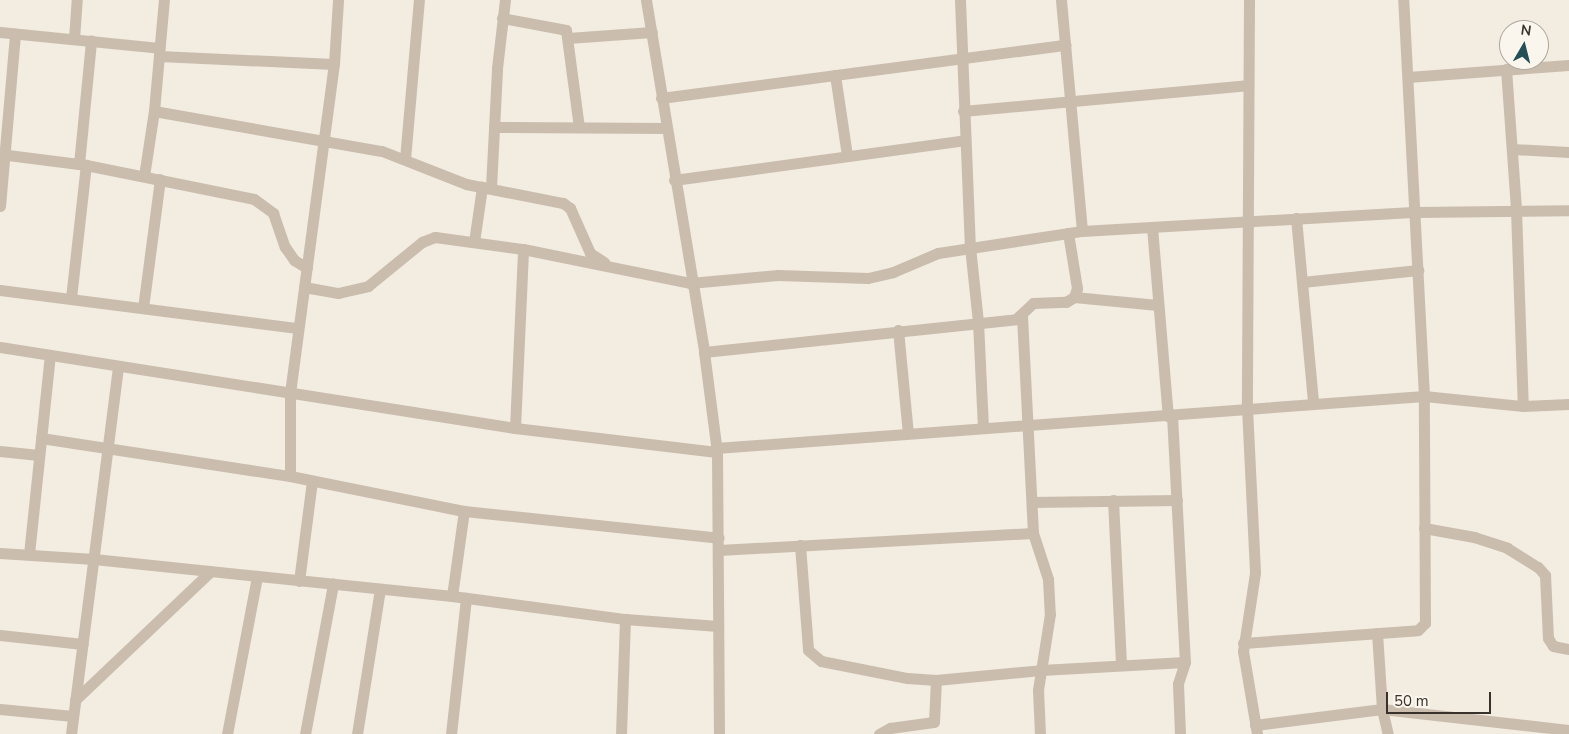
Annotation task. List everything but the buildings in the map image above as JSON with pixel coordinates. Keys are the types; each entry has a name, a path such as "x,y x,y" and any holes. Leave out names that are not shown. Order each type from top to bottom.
{"street":[{"path":"74,39 77,0"},
{"path":"144,176 154,111 164,0"},
{"path":"290,476 290,393 334,64 338,0"},
{"path":"405,159 419,0"},
{"path":"474,242 487,188 505,0"},
{"path":"646,0 690,283 704,352 717,450 719,734"},
{"path":"960,0 960,59 970,248 978,322 983,427"},
{"path":"1061,0 1072,103 1082,231"},
{"path":"1249,0 1246,221 1247,408 1254,573 1243,643 1256,729 1382,709 1519,729 1569,730"},
{"path":"1243,643 1418,630 1425,623 1424,396 1416,212 1403,0"},
{"path":"502,18 559,26 566,30 579,127"},
{"path":"0,32 91,41 159,52 334,64"},
{"path":"568,38 652,32"},
{"path":"0,206 3,154 15,34"},
{"path":"71,298 83,165 91,41"},
{"path":"661,98 1066,45"},
{"path":"1549,66 1569,65"},
{"path":"1408,77 1499,70"},
{"path":"1506,70 1516,210 1523,406"},
{"path":"834,75 848,155"},
{"path":"963,111 1072,103 1247,85"},
{"path":"154,111 324,139 382,151 405,159 423,169 487,188 563,203 570,208 590,254 612,267"},
{"path":"494,128 666,128"},
{"path":"674,180 965,140"},
{"path":"1512,149 1569,152"},
{"path":"3,154 83,165 254,199 265,205 273,213 285,247 294,260 307,268"},
{"path":"143,308 160,179"},
{"path":"304,287 348,292 368,286 428,238 445,237 524,249 690,283 778,275 868,278 893,272 938,253 1082,231 1416,212 1569,210"},
{"path":"1296,218 1312,402"},
{"path":"1152,227 1177,500 1185,662 1178,684 1180,734"},
{"path":"1068,233 1077,288 1074,297"},
{"path":"515,428 524,249"},
{"path":"1302,282 1418,270"},
{"path":"0,290 298,328"},
{"path":"704,352 1022,316 1033,303 1066,302 1074,297 1158,304"},
{"path":"1022,316 1030,424 1034,533 1049,586 1049,621 1041,670 1038,710 1040,734"},
{"path":"898,330 908,433"},
{"path":"0,347 515,428 717,450 908,433 1170,415 1312,402 1424,396 1523,406 1569,404"},
{"path":"29,554 50,355"},
{"path":"71,734 118,366"},
{"path":"41,438 108,446 290,476 464,511 719,544 800,546 1034,533"},
{"path":"0,451 39,456"},
{"path":"299,581 312,481"},
{"path":"1113,500 1121,666"},
{"path":"1032,502 1177,500"},
{"path":"452,596 464,511"},
{"path":"1424,528 1474,537 1507,548 1538,566 1545,575 1548,638 1553,646 1569,649"},
{"path":"800,546 808,650 813,656 865,670 936,680 1041,670 1185,662"},
{"path":"0,553 94,559 452,596 625,619 718,626"},
{"path":"75,700 211,572"},
{"path":"227,734 257,576"},
{"path":"305,734 333,584"},
{"path":"358,734 380,589"},
{"path":"451,734 466,598"},
{"path":"621,734 625,619"},
{"path":"1377,633 1382,709 1388,734"},
{"path":"0,635 82,644"},
{"path":"879,734 890,728 934,722 936,680"},
{"path":"0,709 73,716"}]}
